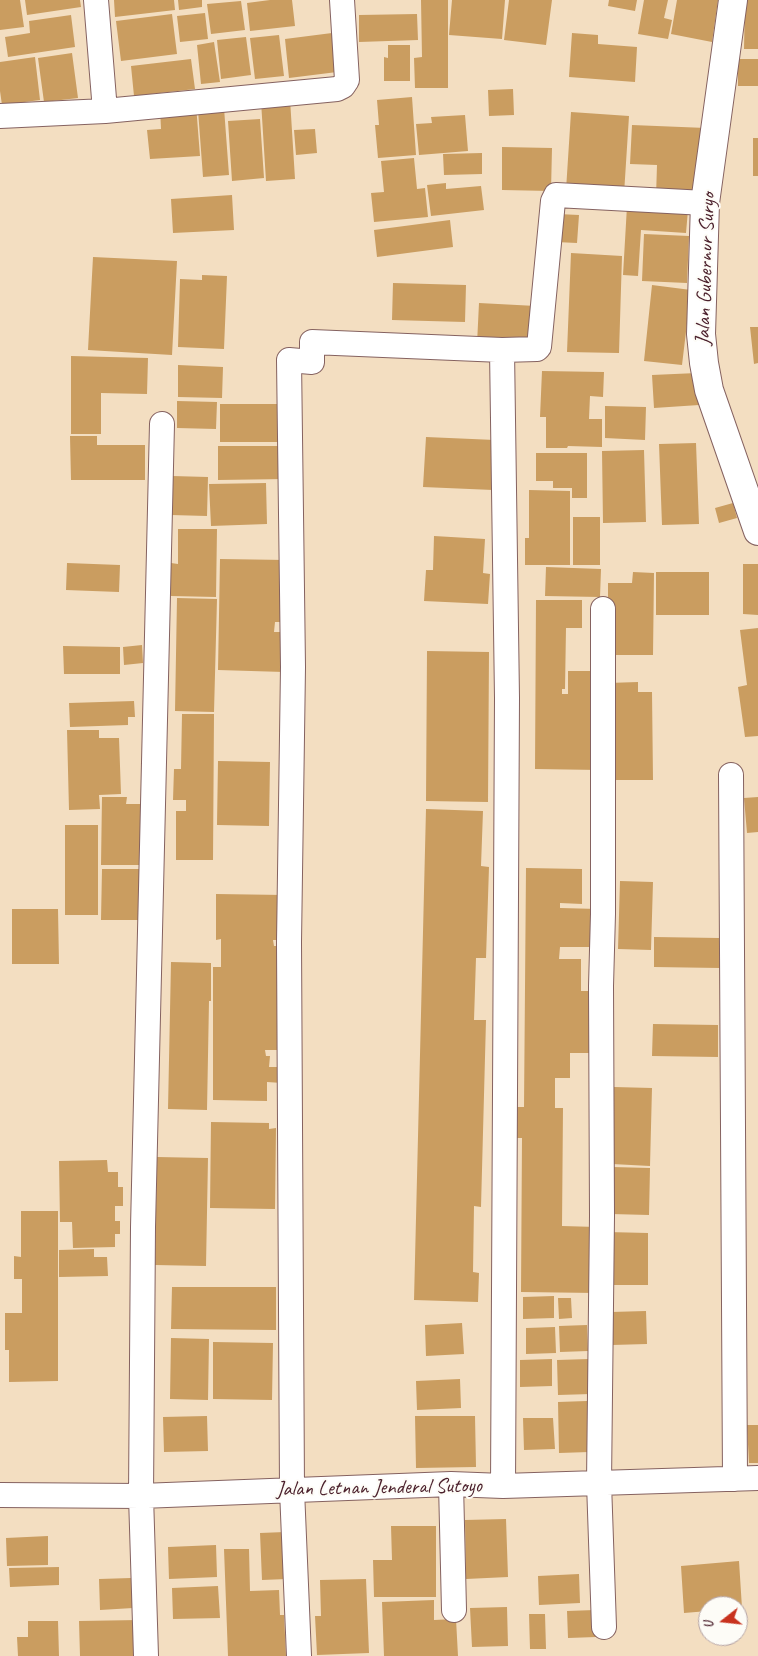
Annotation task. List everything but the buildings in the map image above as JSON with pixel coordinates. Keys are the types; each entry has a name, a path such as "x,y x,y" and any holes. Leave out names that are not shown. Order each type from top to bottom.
{"main road":[{"name":"Jalan Gubernur Suryo","path":"733,0 706,202 701,334 709,390 758,531"}],"street":[{"path":"96,0 105,111"},
{"path":"0,116 105,111 337,89 343,86 347,80 342,0"},
{"path":"300,1656 292,1490 289,942 293,666 289,360 312,362 312,342 502,350 535,349 539,347 553,201 556,195 706,202"},
{"path":"502,350 507,698 502,1486"},
{"path":"146,1656 141,1496 143,1227 162,424"},
{"path":"603,609 602,1216 599,1483 604,1626"},
{"path":"731,775 735,1479"},
{"name":"Jalan Letnan Jenderal Sutoyo","path":"0,1495 141,1496 450,1484 502,1486 758,1478"},
{"path":"450,1484 454,1610"}]}
